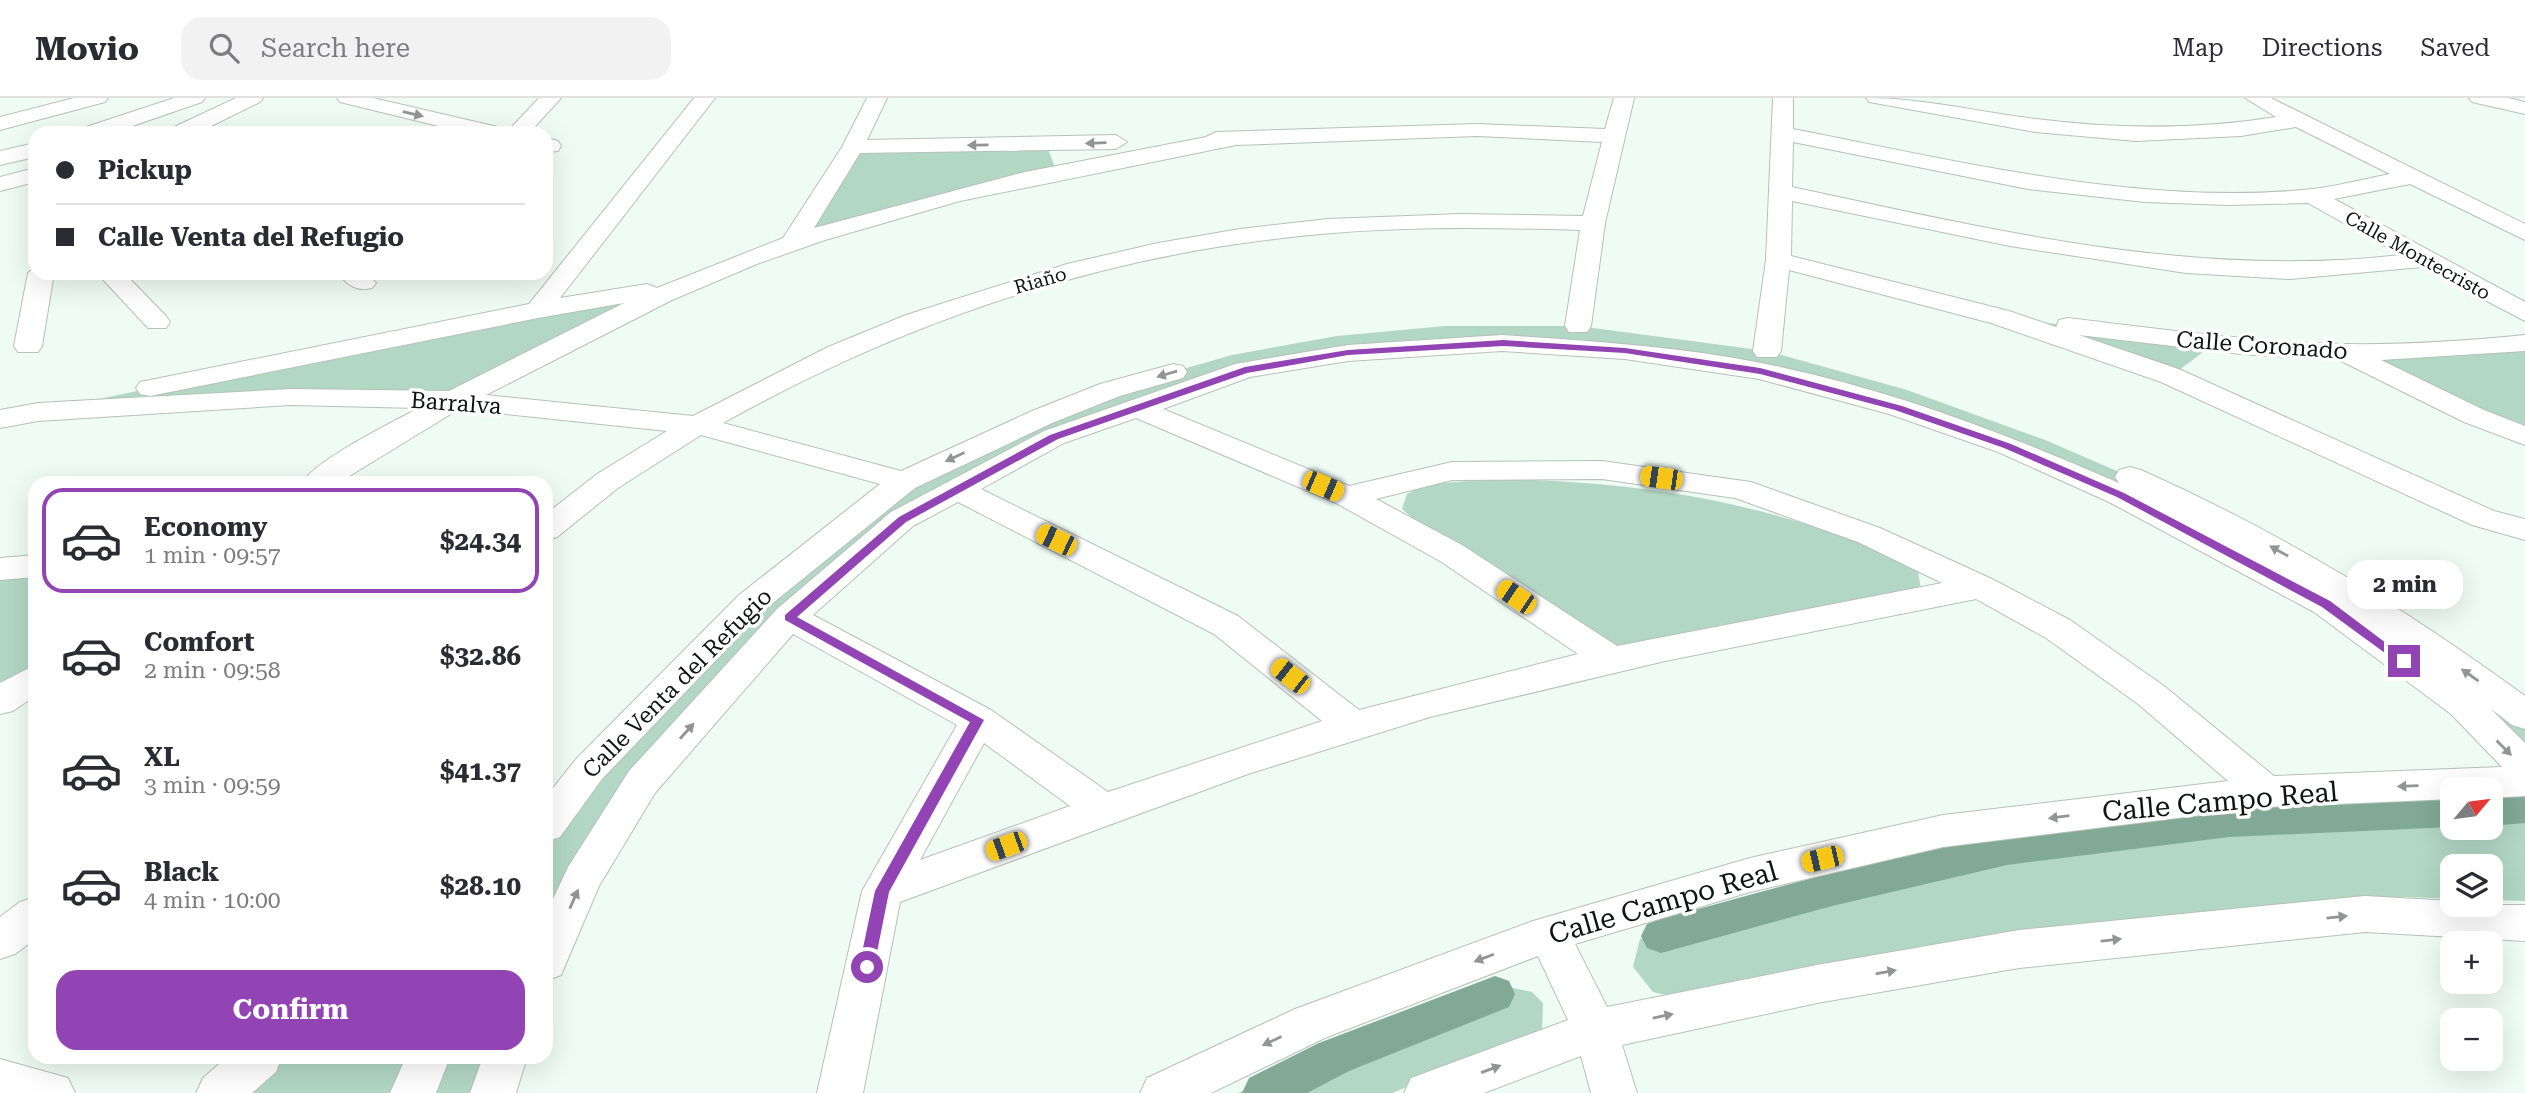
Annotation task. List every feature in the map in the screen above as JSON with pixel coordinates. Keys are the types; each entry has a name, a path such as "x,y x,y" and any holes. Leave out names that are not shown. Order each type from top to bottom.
{"street":[{"path":"0,109 4,98"},
{"path":"0,124 97,98"},
{"path":"111,126 195,98"},
{"path":"195,126 253,98"},
{"path":"347,98 465,126"},
{"path":"524,126 551,98"},
{"path":"538,310 705,98"},
{"path":"792,243 853,148 877,98"},
{"path":"1578,326 1592,223 1624,98"},
{"path":"1767,351 1778,260 1783,98"},
{"path":"1876,98 2085,133 2164,136 2245,130 2297,120"},
{"path":"2255,98 2525,233"},
{"path":"2479,98 2525,108"},
{"path":"853,148 1477,130 1613,136"},
{"path":"1782,132 2028,182 2145,195 2228,198 2312,196 2412,177"},
{"path":"328,476 453,400 681,286 792,243 940,199 1056,170 1238,138"},
{"path":"1046,144 1056,170"},
{"path":"0,158 28,152"},
{"path":"0,184 28,177"},
{"path":"1779,191 1999,238 2081,251 2246,270 2353,269 2425,259"},
{"name":"Calle Montecristo","path":"2312,196 2525,313"},
{"name":"Riaño","path":"553,524 616,475 698,425 835,353 963,303 1082,269 1240,236 1361,224 1475,219 1592,223"},
{"path":"1778,260 2000,317 2171,376 2483,517 2525,530"},
{"path":"28,346 40,280"},
{"path":"117,280 157,322"},
{"path":"38,412 307,355 538,310 681,286"},
{"name":"Calle Coronado","path":"2000,317 2214,344 2344,352 2466,349 2525,343"},
{"name":"Calle Venta del Refugio","path":"553,817 589,769 751,603 904,481 1042,417 1110,390 1233,355 1338,336 1446,326 1578,326 1767,351 1908,390 2045,440 2189,502 2344,587 2525,715"},
{"name":"Calle Venta del Refugio","path":"553,946 582,879 642,782 789,617 902,519 955,488 1054,437 1134,407 1245,370 1348,353 1490,344 1625,351 1760,371 1899,408 2008,446 2120,495 2326,604 2453,696 2525,767"},
{"path":"2171,376 2214,344"},
{"path":"2344,352 2474,416 2525,436"},
{"path":"291,397 307,355"},
{"name":"Barralva","path":"0,419 38,412 291,397 453,400 698,425 904,481"},
{"path":"1134,407 1347,496 1451,553 1609,658"},
{"path":"1347,496 1452,471 1602,470 1727,487 1870,535 1980,587 2058,629 2151,695 2266,792"},
{"path":"955,488 1226,625 1353,726"},
{"path":"2483,517 2525,544"},
{"path":"0,569 28,567"},
{"path":"882,891 1105,810 1353,726 1609,658 1980,587"},
{"path":"789,617 978,720 1105,810"},
{"path":"0,701 28,683"},
{"path":"840,1093 882,891 978,720"},
{"path":"553,800 589,769 642,782"},
{"name":"Calle Campo Real","path":"1163,1093 1311,1023 1548,934 1750,875 1942,831 2266,792 2525,781"},
{"path":"1427,1093 1596,1030 1816,984 2019,949 2365,914 2525,923"},
{"path":"0,941 28,920"},
{"path":"1548,934 1596,1030 1614,1093"},
{"path":"219,1093 252,1064"},
{"path":"413,1093 425,1064"},
{"path":"493,1093 503,1064"},
{"path":"0,1081 52,1093"}],"green space":[{"path":"1046,144 1056,170 792,243 853,147"},
{"path":"681,286 452,400 38,412 307,355"},
{"path":"2000,317 2214,344 2171,376"},
{"path":"1445,326 1578,326 1767,351 1907,390 2045,440 2189,502 2525,715 2525,767 2326,604 2008,446 1761,371 1502,343 1245,370 1134,407 902,519 642,782 553,949 553,800 904,481 1110,390 1232,355 1337,336"},
{"path":"2525,343 2525,436 2344,352"},
{"path":"1497,479 1577,482 1653,490 1767,513 1879,549 1918,572 1921,589 1609,647 1431,534 1402,509 1407,494 1427,484"},
{"path":"28,567 28,683 0,701 0,569"},
{"path":"2503,798 2525,802 2525,901 2503,900 2503,854 2440,854 2440,898 2406,897 2347,902 1688,1000 1653,992 1633,967 1640,939 1668,927 1734,908 2005,845 2440,804 2440,840 2503,840"},
{"path":"1495,984 1532,992 1543,1003 1542,1033 1392,1093 1238,1093 1325,1050"},
{"path":"252,1064 503,1064 493,1093 219,1093"}],"waterway":[{"path":"2503,811 2521,810"},
{"path":"1661,936 1832,890 2007,849 2229,822 2440,813"},
{"path":"1264,1093 1334,1057 1495,994"}],"route":[{"path":"867,967 882,891 978,720 789,617 902,519 955,488 1054,437 1245,370 1348,353 1503,343 1625,351 1760,371 1899,408 2008,446 2120,495 2326,604 2404,661"}]}
